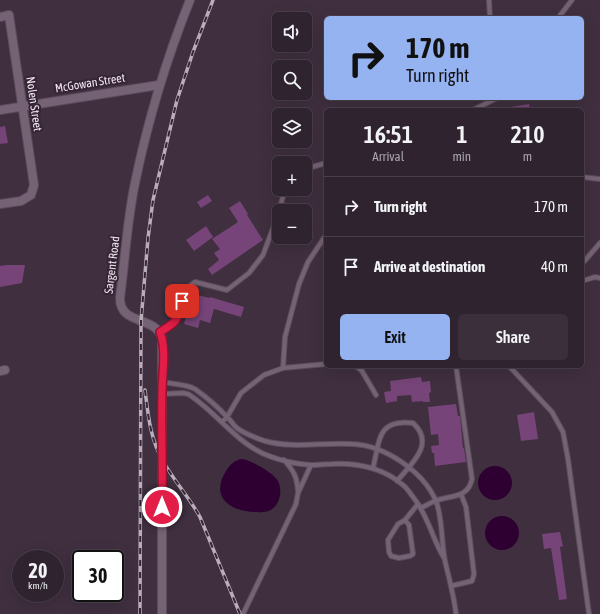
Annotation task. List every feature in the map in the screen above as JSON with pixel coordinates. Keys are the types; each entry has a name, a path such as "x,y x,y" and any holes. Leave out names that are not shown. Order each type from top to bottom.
{"street":[{"name":"Sargent Road","path":"160,332 155,327 129,316 122,311 120,298 135,185 145,139 159,85 190,0"},
{"name":"Nolen Street","path":"0,17 9,15 34,185 31,195 21,201 0,204"},
{"name":"McGowan Street","path":"0,110 159,85"},
{"path":"160,332 163,348 162,614"}],"lane":[{"path":"489,0 490,16"},
{"path":"560,16 572,0"},
{"path":"477,108 493,100"},
{"path":"312,167 324,164"},
{"path":"584,177 600,179"},
{"path":"160,332 177,320 186,288 195,282 226,290 250,273 263,255 272,231"},
{"path":"283,368 285,337 299,284 308,262 324,238"},
{"path":"584,262 600,243"},
{"path":"584,280 598,277 600,271"},
{"path":"222,422 227,417 242,393 264,375 283,368 324,364"},
{"path":"358,368 362,371 376,395"},
{"path":"405,520 409,525 413,554 410,556 394,558 389,552 388,540 398,524 405,520 419,506 461,494 466,492 471,486 472,479 456,368"},
{"path":"511,368 552,412 563,432 589,614"},
{"path":"162,382 194,389 227,417 237,428 264,441 278,444 304,446 354,444 378,449 395,457 420,477 428,487 435,501 439,512 445,559 456,614"},
{"path":"162,394 188,394 222,422 245,444 268,456 311,465 345,464 373,468 388,475 403,485 419,506 435,538 439,550 445,559"},
{"path":"373,468 381,434 385,429 394,424 413,424 422,434 421,452 397,481"},
{"path":"243,614 296,504 298,480 284,460"},
{"path":"298,493 311,465"},
{"path":"451,586 472,581 474,574 466,507 461,494"}],"shaded area":[{"path":"242,459 262,467 272,474 278,481 280,486 280,496 276,505 269,511 244,511 228,504 223,498 220,491 221,482 226,471 232,463"},
{"path":"492,466 498,466 502,467 509,473 512,483 511,490 505,497 498,500 492,500 488,499 481,493 478,486 478,480 479,476 485,469"},
{"path":"499,516 505,516 509,517 516,523 519,533 518,540 512,547 505,550 499,550 495,549 488,543 485,536 485,530 486,526 492,519"}],"building":[{"path":"529,104 530,108 511,108"},
{"path":"5,126 8,143 0,144 0,127"},
{"path":"208,195 212,201 201,208 197,202"},
{"path":"240,201 263,240 212,275 208,269 219,260 214,253 220,249 212,239 238,222 229,208"},
{"path":"206,226 213,237 194,251 186,240"},
{"path":"25,265 22,283 0,287 0,266"},
{"path":"194,294 244,307 241,317 214,309 210,323 200,320 198,328 184,324 190,301 192,301"},
{"path":"421,377 422,382 430,381 430,402 412,402 411,395 397,396 397,401 386,403 384,392 391,391 390,381"},
{"path":"456,404 458,416 460,416 466,462 435,466 434,453 432,453 431,446 439,445 438,434 431,435 428,407"},
{"path":"534,412 538,439 521,441 517,415"},
{"path":"560,532 563,546 560,547 567,599 559,600 551,548 544,549 542,534"}],"railway":[{"path":"140,614 141,321 148,238 153,200 177,100 193,52 213,0"},
{"path":"145,390 150,426 155,444 167,468 200,517 240,614"}],"route":[{"path":"162,507 163,348 160,332 171,326 177,320 182,301"}]}
